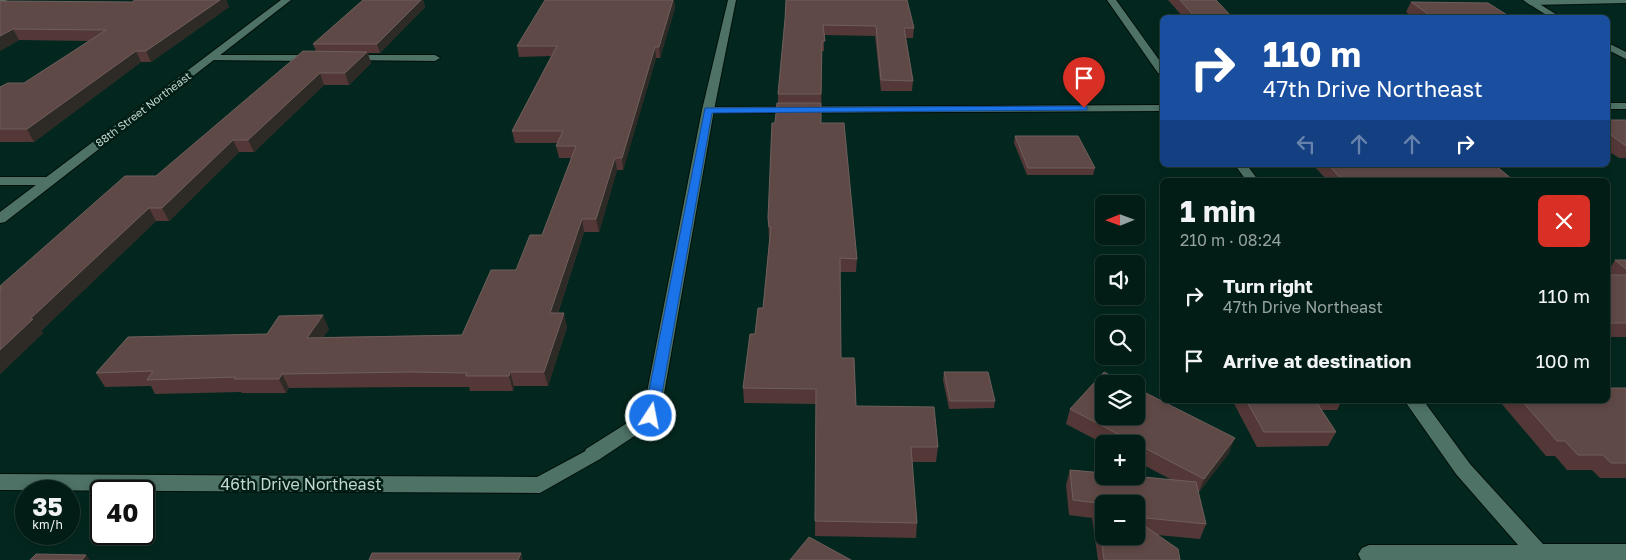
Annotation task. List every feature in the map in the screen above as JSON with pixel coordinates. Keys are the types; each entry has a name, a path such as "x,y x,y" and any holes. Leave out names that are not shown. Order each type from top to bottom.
{"street":[{"name":"88th Street Northeast","path":"0,219 287,0"},
{"name":"46th Drive Northeast","path":"0,482 540,485 593,454 651,416 708,110 732,0"},
{"path":"1111,0 1160,68"},
{"path":"1528,1 1626,0"},
{"path":"1528,1 1553,15"},
{"path":"1610,47 1626,56"},
{"path":"211,58 435,58"},
{"path":"1610,106 1626,106"},
{"path":"708,110 1160,108"},
{"path":"1242,167 1251,178"},
{"path":"0,181 50,181"},
{"path":"1415,403 1463,469 1538,553"},
{"path":"1369,554 1626,553"}],"building":[{"path":"135,0 220,0 146,51 136,51 27,129 0,129 0,87 8,83 24,83 106,30 13,29 0,36 0,1 132,2"},
{"path":"363,0 421,0 377,44 313,44"},
{"path":"545,0 673,0 659,47 655,47 622,158 615,158 596,219 582,219 550,313 564,313 544,372 510,372 509,376 466,376 467,373 411,372 282,374 279,379 234,379 236,377 147,380 153,371 96,373 128,337 267,334 279,316 323,315 307,338 462,335 491,270 516,270 530,235 542,235 576,146 556,146 563,131 512,131 557,46 517,46"},
{"path":"786,0 907,0 914,28 904,28 913,81 881,80 876,26 823,25 825,41 822,41 821,94 778,94"},
{"path":"1180,0 1216,0 1230,15 1193,15"},
{"path":"1411,2 1488,3 1507,15 1430,15"},
{"path":"303,51 367,52 345,73 320,73 248,140 233,140 162,208 149,208 30,319 33,319 0,350 0,290 2,288 0,286 125,176 156,176"},
{"path":"777,103 821,103 821,123 844,123 857,259 840,258 841,358 854,358 856,406 934,407 938,447 911,447 917,523 815,521 816,389 743,388 750,334 755,334 758,308 763,308 771,227 769,227 768,218 772,123 775,123"},
{"path":"1610,120 1626,120 1626,146 1610,134"},
{"path":"1015,136 1078,136 1095,168 1028,168"},
{"path":"1331,167 1497,167 1511,178 1340,178"},
{"path":"1615,260 1626,260 1626,269"},
{"path":"1610,275 1626,275 1626,323 1610,323"},
{"path":"944,372 988,372 995,401 950,401"},
{"path":"1095,382 1095,422 1070,409"},
{"path":"1610,388 1626,388 1626,463 1611,463 1603,455 1578,455 1565,441 1557,441 1524,403 1610,403"},
{"path":"1145,393 1160,400 1160,403 1166,403 1235,438 1204,479 1145,448 1145,435 1120,435 1101,425 1145,425"},
{"path":"1248,403 1317,403 1336,432 1264,432"},
{"path":"1070,470 1095,472 1095,485 1145,485 1145,477 1196,482 1206,524 1145,518 1145,495 1095,495 1095,503 1073,500"},
{"path":"1145,526 1178,549 1180,560 1104,560 1102,545 1145,545"},
{"path":"809,537 851,560 790,560"},
{"path":"372,553 521,553 518,560 369,560"},
{"path":"36,554 86,555 82,560 30,560"}],"route":[{"path":"651,416 708,110 1084,108"}]}
